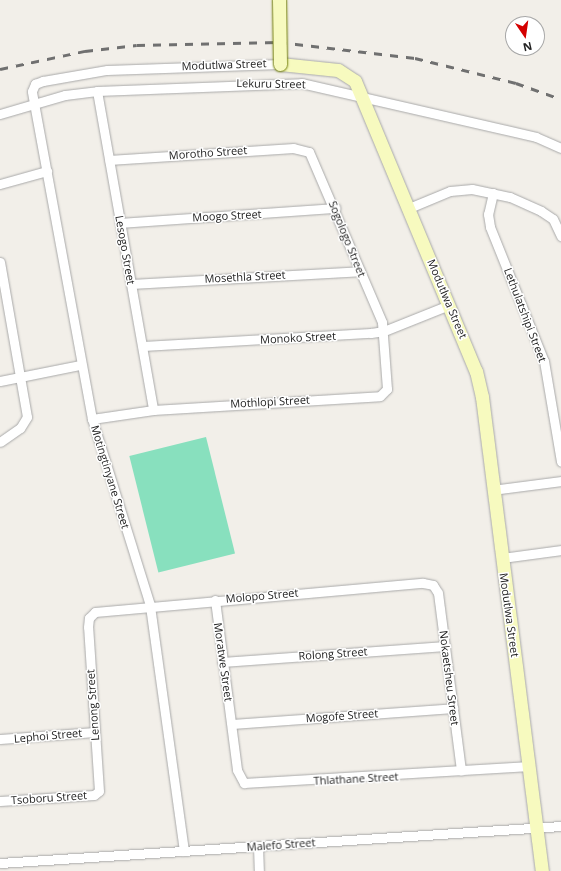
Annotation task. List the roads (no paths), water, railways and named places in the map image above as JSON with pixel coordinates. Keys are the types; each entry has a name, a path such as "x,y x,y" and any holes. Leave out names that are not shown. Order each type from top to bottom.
{"street":[{"path":"278,0 280,64"},
{"name":"Modutlwa Street","path":"33,103 32,91 39,82 107,70 280,64 345,73 355,82 409,208 479,382 542,871"},
{"name":"Lekuru Street","path":"0,114 33,103 97,91 287,82 314,85 363,99 529,136 561,148"},
{"name":"Lesogo Street","path":"97,91 143,346 153,410"},
{"name":"Motingtinyane Street","path":"33,103 47,171 80,365 92,419 150,605 184,851"},
{"name":"Morotho Street","path":"109,160 287,148 306,150"},
{"name":"Sogologo Street","path":"306,150 315,160 384,331"},
{"path":"0,184 47,171"},
{"path":"409,208 459,189 493,193 517,200 551,216 561,236"},
{"name":"Lethulatshipi Street","path":"493,193 488,214 490,227 543,357 561,462"},
{"name":"Moogo Street","path":"120,223 335,208"},
{"path":"0,262 4,314 20,376 27,420 20,428 0,442"},
{"name":"Mosethla Street","path":"131,284 360,271"},
{"name":"Monoko Street","path":"143,346 384,331 449,305"},
{"name":"Mothlopi Street","path":"92,419 153,410 380,396 387,389 384,331"},
{"path":"0,381 80,365"},
{"path":"492,490 561,481"},
{"path":"502,558 561,550"},
{"name":"Molopo Street","path":"90,616 103,610 150,605 423,583 435,586"},
{"name":"Nokaetsheu Street","path":"435,586 445,646 461,771"},
{"name":"Moratwe Street","path":"214,600 232,724"},
{"name":"Lenong Street","path":"90,616 88,627 100,785 97,793"},
{"name":"Rolong Street","path":"222,662 445,646"},
{"name":"Mogofe Street","path":"232,724 453,708"},
{"name":"Thlathane Street","path":"232,724 238,773 245,784 529,766"},
{"name":"Lephoi Street","path":"0,739 95,732"},
{"name":"Tsoboru Street","path":"0,801 97,793"},
{"name":"Malefo Street","path":"0,863 561,826"},
{"path":"258,846 259,871"}],"railway":[{"path":"0,69 85,51 137,45 279,42 415,58 516,83 561,99"}]}
